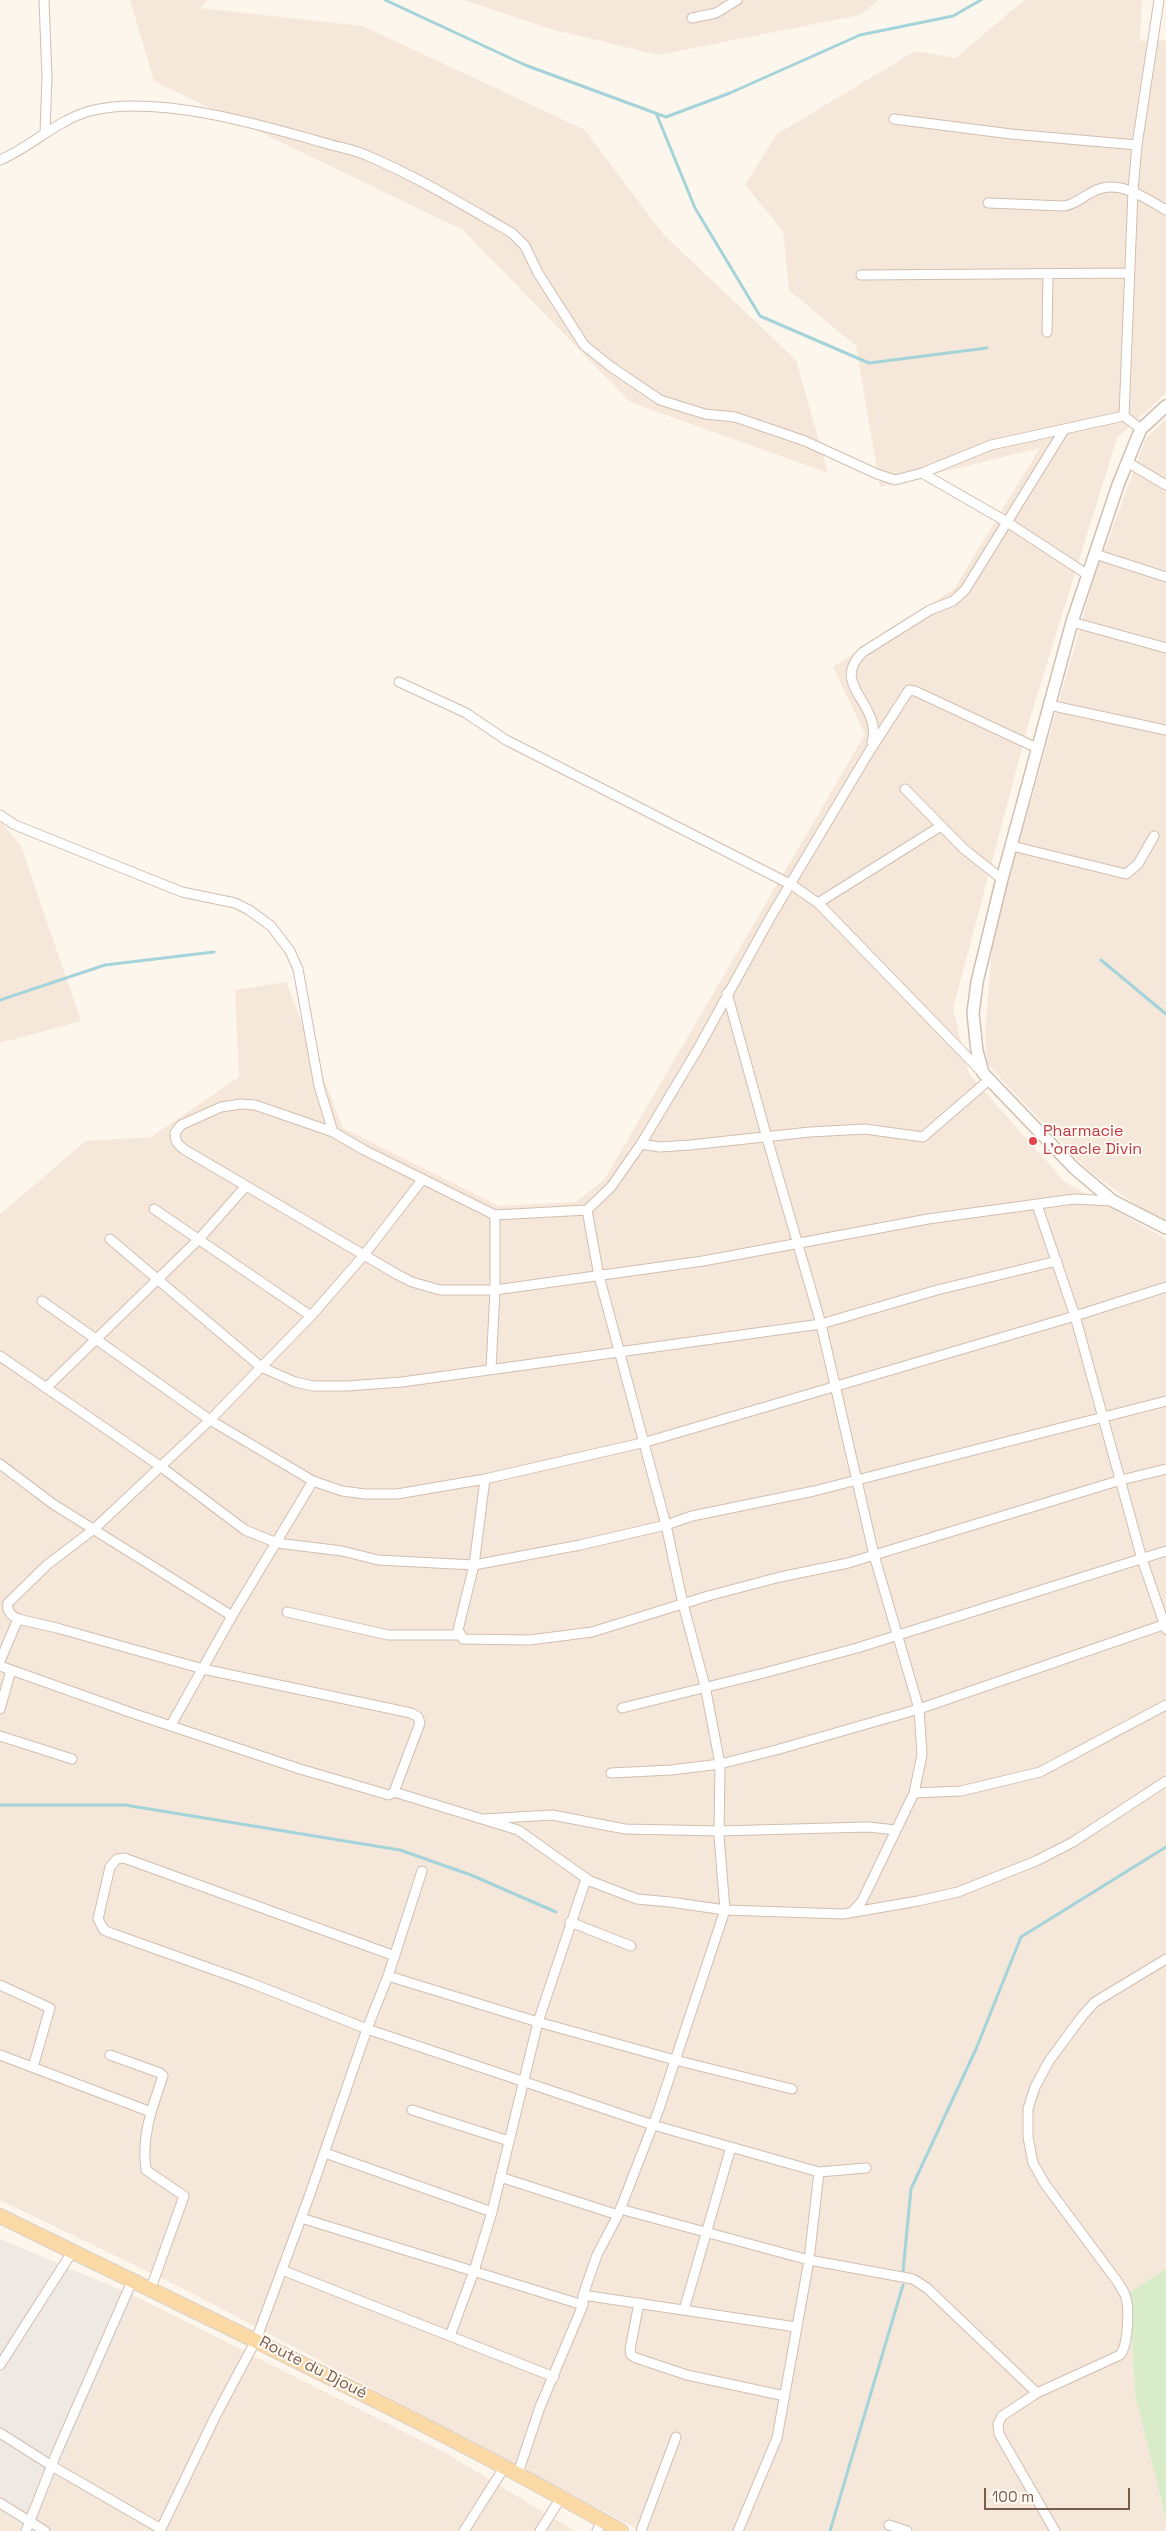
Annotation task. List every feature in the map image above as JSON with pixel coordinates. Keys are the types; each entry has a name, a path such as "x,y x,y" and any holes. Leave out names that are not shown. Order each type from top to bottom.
{"main road":[{"name":"Route du Djoué","path":"0,2216 72,2252 133,2279 505,2466 562,2496 600,2526 621,2531"}],"street":[{"path":"44,0 47,78 45,132"},
{"path":"692,18 716,14 737,0"},
{"path":"1124,416 1133,191 1137,145 1160,0"},
{"path":"0,160 13,154 45,132 89,112 118,106 149,106 268,126 366,155 418,179 512,233 525,246 538,273 584,345 610,366 660,400 705,414 735,418 804,442 895,480 922,473 991,445 1124,416"},
{"path":"894,118 1011,134 1137,145"},
{"path":"988,203 1074,205 1099,189 1133,191 1166,210"},
{"path":"861,275 1129,273"},
{"path":"1047,332 1048,274"},
{"path":"986,1076 977,1051 973,1012 977,982 1037,748 1072,622 1127,462 1141,429 1166,406"},
{"path":"1124,416 1141,429"},
{"path":"869,752 874,733 873,721 850,678 850,668 863,652 930,610 958,597 975,575 1064,430"},
{"path":"1127,462 1166,484"},
{"path":"922,473 1007,522 1088,575"},
{"path":"1095,554 1166,577"},
{"path":"1072,622 1166,648"},
{"path":"399,682 466,713 506,740 792,885 818,903 1074,1168 1113,1201 1166,1228"},
{"path":"1037,748 914,690 909,690 869,752 641,1144 611,1187 587,1210 495,1215 422,1180 332,1132 272,1110 241,1104 221,1107 178,1128 175,1133 177,1144 412,1282 426,1287 460,1292 495,1290 599,1276 798,1245 928,1219 1074,1199 1113,1201"},
{"path":"1049,705 1166,730"},
{"path":"905,789 941,826 1002,879"},
{"path":"0,815 22,828 182,892 235,904 249,910 271,926 290,951 298,969 319,1086 332,1132"},
{"path":"818,903 941,826"},
{"path":"1012,846 1126,874 1134,870 1154,836"},
{"path":"728,993 767,1138 821,1324 837,1387 874,1555 919,1709 922,1755 914,1793 862,1901 853,1911"},
{"path":"641,1144 660,1147 767,1138 810,1132 865,1129 923,1137 986,1076"},
{"path":"394,1792 420,1723 418,1717 411,1713 203,1669 18,1619 12,1616 8,1610 8,1603 47,1565 94,1530 210,1420 311,1316 364,1255 422,1180"},
{"path":"46,1388 199,1240 246,1186"},
{"path":"611,1773 671,1770 720,1764 776,1750 919,1709 1165,1626 1142,1559 1075,1316 1037,1205"},
{"path":"154,1209 311,1316"},
{"path":"518,2473 540,2408 554,2378 582,2305 583,2295 597,2255 619,2212 653,2125 725,1910 719,1831 720,1764 705,1686 683,1604 646,1442 599,1276 587,1210"},
{"path":"491,1369 495,1290 495,1215"},
{"path":"110,1239 261,1367 295,1382 313,1386 347,1386 402,1382 821,1324 938,1290 1057,1261"},
{"path":"42,1301 94,1340 210,1420 313,1481 350,1492 397,1494 485,1479 646,1442 837,1387 1166,1287"},
{"path":"0,1356 160,1466 244,1530 277,1543 342,1551 378,1560 474,1565 580,1545 666,1525 692,1516 814,1491 1166,1401"},
{"path":"0,1464 46,1499 232,1616"},
{"path":"485,1479 474,1565 458,1630 459,1635 462,1639 530,1640 592,1632 780,1576 848,1563 1166,1468"},
{"path":"171,1725 232,1616 313,1481"},
{"path":"622,1708 764,1673 898,1634 1166,1551"},
{"path":"287,1612 388,1635 459,1635"},
{"path":"0,1662 18,1619"},
{"path":"0,1666 345,1784 384,1794 394,1792 518,1830 590,1881 637,1899 725,1910 842,1914 958,1892 1036,1861 1073,1842 1166,1781"},
{"path":"0,1709 11,1670"},
{"path":"914,1793 961,1791 1040,1772 1166,1705"},
{"path":"0,1736 72,1759"},
{"path":"484,1819 552,1815 625,1828 719,1831 868,1827 896,1830"},
{"path":"395,1956 124,1858 117,1859 110,1867 98,1919 104,1930 251,1983 367,2029 653,2125 819,2172 866,2168"},
{"path":"0,2433 160,2530 215,2417 256,2340 325,2152 367,2029 388,1976 422,1871"},
{"path":"450,2336 474,2271 492,2212 538,2022 582,1886 585,1882 590,1881"},
{"path":"570,1922 631,1946"},
{"path":"1054,2531 999,2434 998,2424 1002,2416 1037,2393 1120,2355 1126,2346 1127,2307 1126,2296 1117,2281 1045,2184 1033,2164 1028,2137 1028,2109 1035,2087 1049,2061 1083,2015 1095,2002 1166,1959"},
{"path":"388,1976 538,2022 675,2060 792,2089"},
{"path":"0,1985 50,2008 33,2067"},
{"path":"0,2055 151,2112"},
{"path":"110,2055 162,2074 144,2144 146,2170 184,2196 151,2288"},
{"path":"412,2110 509,2141"},
{"path":"684,2310 731,2147"},
{"path":"325,2152 492,2212"},
{"path":"738,2531 777,2438 809,2260 819,2172"},
{"path":"500,2177 619,2212 705,2232 809,2260 914,2279 921,2283 1037,2393"},
{"path":"301,2218 582,2305"},
{"path":"0,2365 72,2252"},
{"path":"282,2270 554,2378"},
{"path":"26,2531 110,2328 133,2279"},
{"path":"583,2295 796,2327"},
{"path":"639,2304 630,2350 631,2354 636,2358 687,2374 785,2396"},
{"path":"640,2531 676,2437"},
{"path":"464,2531 505,2466"},
{"path":"540,2531 562,2496"},
{"path":"0,2503 45,2531"},
{"path":"889,2525 907,2531"}],"shaded area":[{"path":"130,0 208,0 199,8 363,26 585,130 664,235 796,360 828,473 630,402 463,230 154,81"},
{"path":"464,0 879,0 860,15 658,55 547,28"},
{"path":"1024,0 1142,0 1140,41 1166,40 1166,393 1117,438 1030,718 953,1009 969,1074 1065,1182 1166,1239 1166,2531 641,2531 190,2292 0,2200 0,1214 86,1141 151,1137 239,1077 235,990 286,982 343,1128 499,1206 576,1202 604,1180 865,734 833,667 954,589 1040,448 880,487 856,346 789,290 783,231 745,185 777,134 915,51 956,58"},
{"path":"1166,419 1166,1221 1136,1205 1088,1170 987,1064 985,1034 993,935 1094,578 1146,438"},
{"path":"0,820 21,846 81,1021 0,1043"},
{"path":"0,2239 135,2296 31,2531 0,2512"},
{"path":"135,2296 444,2452 575,2531 0,2531 0,2512 31,2530"}],"green space":[{"path":"1166,2269 1166,2518 1135,2394 1130,2292"}],"waterway":[{"path":"385,0 525,65 666,117 730,93 860,35 953,16 981,0"},
{"path":"656,113 695,208 760,316 869,363 987,348"},
{"path":"0,1000 105,965 214,952"},
{"path":"1101,960 1166,1014"},
{"path":"0,1805 125,1805 400,1850 471,1875 556,1912"},
{"path":"903,2271 911,2189 976,2049 1021,1937 1166,1847"},
{"path":"830,2531 903,2285"}],"place":[{"name":"Pharmacie L'oracle Divin","path":"1033,1141"}]}
